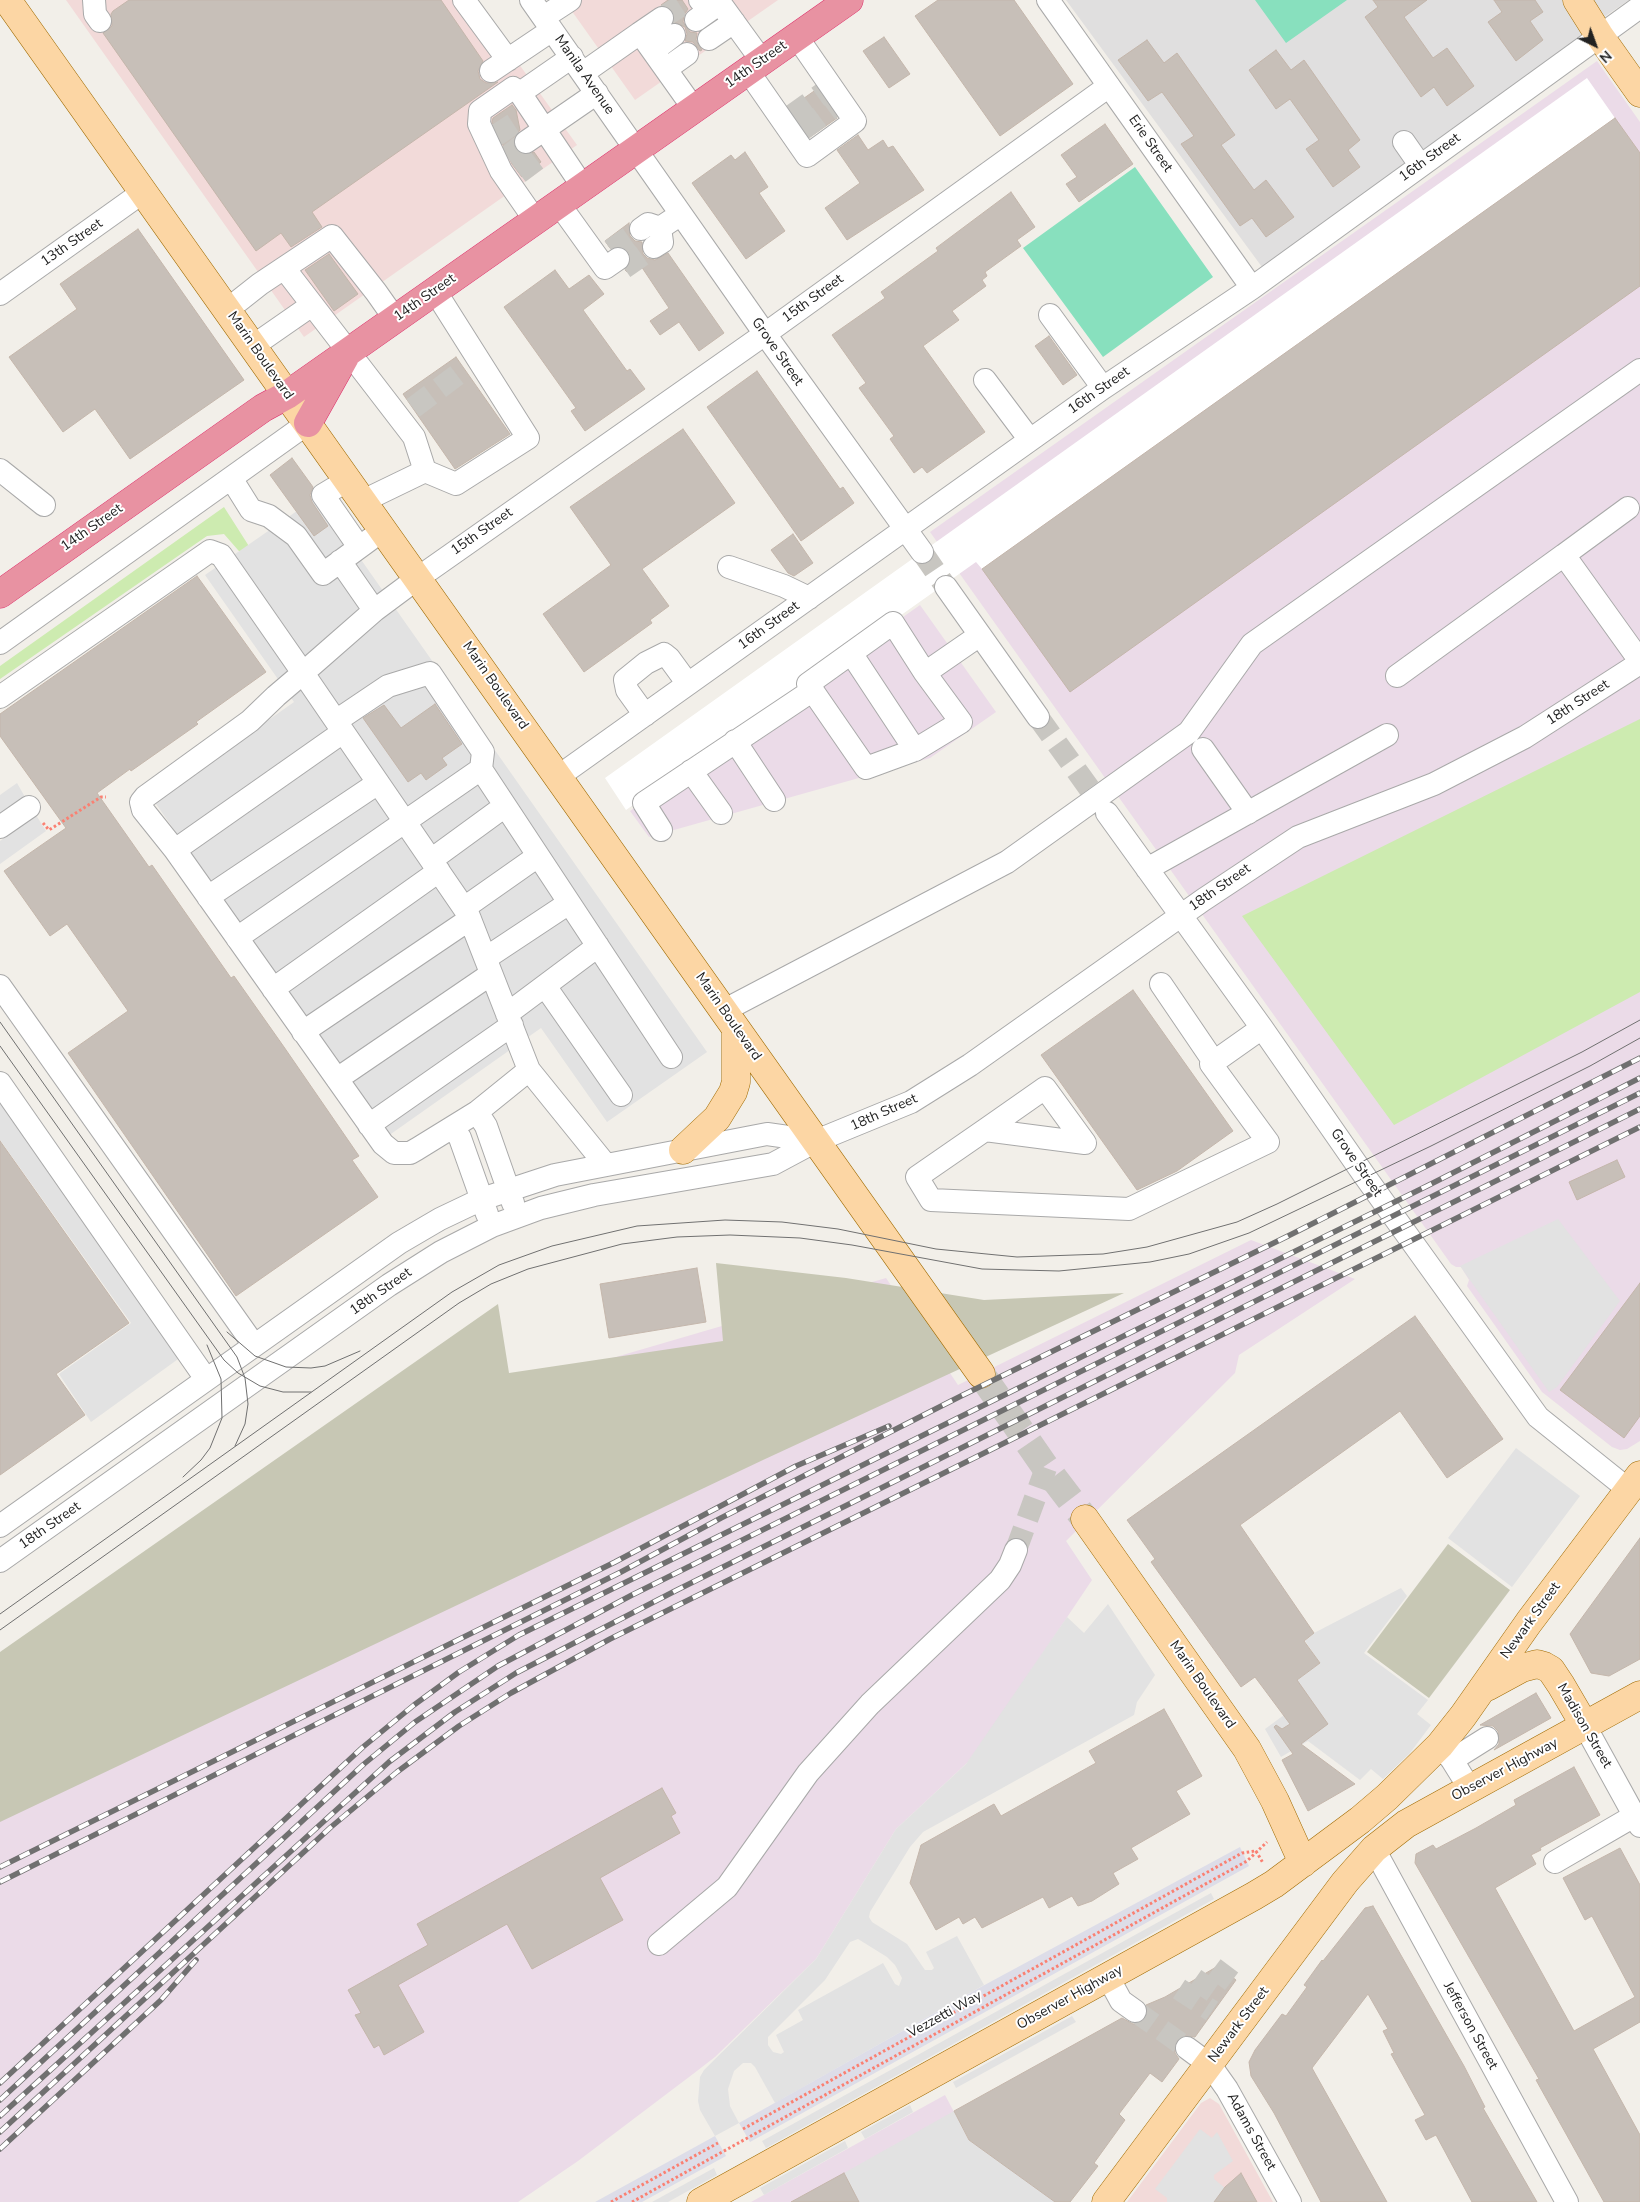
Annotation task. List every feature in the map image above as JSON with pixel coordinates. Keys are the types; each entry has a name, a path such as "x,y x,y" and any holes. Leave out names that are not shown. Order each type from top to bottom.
{"highway":[{"name":"14th Street","path":"0,594 255,413 287,395 848,0"},
{"path":"308,423 347,352"}],"main road":[{"name":"Marin Boulevard","path":"7,0 559,776 981,1374"},
{"path":"1577,0 1640,93"},
{"path":"683,1150 717,1118 733,1092 736,1082 730,1020"},
{"name":"Newark Street","path":"1421,1766 1446,1753 1480,1692 1529,1622 1635,1483"},
{"name":"Marin Boulevard","path":"1085,1519 1247,1748 1268,1786 1302,1863"},
{"name":"Madison Street","path":"1480,1692 1522,1668 1537,1664 1544,1666 1551,1670 1585,1726"},
{"name":"Observer Highway","path":"1374,1849 1406,1824 1640,1695"},
{"name":"Observer Highway","path":"701,2202 1260,1892 1302,1863 1387,1797 1421,1766"},
{"name":"Newark Street","path":"1106,2202 1341,1888 1374,1849"}],"street":[{"path":"94,0 95,14 100,22"},
{"path":"464,0 499,65 542,16 570,0"},
{"name":"Erie Street","path":"1048,0 1252,288"},
{"path":"698,5 734,22 755,66 792,126 807,156 856,121 832,97 796,37"},
{"name":"16th Street","path":"559,776 1030,440 1252,288 1640,7"},
{"name":"Manila Avenue","path":"542,16 636,149"},
{"path":"709,39 734,22"},
{"path":"523,108 577,65 646,42 668,26"},
{"path":"646,42 694,109"},
{"path":"666,69 687,54"},
{"name":"15th Street","path":"529,1070 476,1112 417,1150 402,1154 389,1150 175,850 143,810 141,802 144,797 250,721 374,610 765,334 1108,86"},
{"path":"535,220 491,139 479,124 480,111 513,88 541,144 582,187"},
{"path":"541,144 597,93"},
{"path":"1404,142 1420,166"},
{"name":"Grove Street","path":"636,149 765,334 922,552"},
{"name":"13th Street","path":"0,294 143,192"},
{"path":"559,204 605,268 616,260"},
{"path":"651,236 681,214"},
{"path":"227,310 332,236 395,319"},
{"path":"284,268 347,352 406,413 425,471"},
{"path":"360,547 323,495 356,490 425,471 456,484 528,438 472,364 435,291"},
{"path":"253,346 312,305"},
{"path":"1050,315 1104,388"},
{"path":"730,1020 1007,862 1189,732 1252,644 1640,370"},
{"path":"985,380 1030,440"},
{"path":"0,643 308,423"},
{"path":"0,470 44,505"},
{"path":"230,478 251,510 269,516 296,536 323,574 384,530"},
{"path":"1397,676 1628,508"},
{"path":"0,697 210,551 221,555 467,913 529,1070 605,1164"},
{"path":"1564,555 1640,662"},
{"path":"340,561 374,610"},
{"path":"729,567 784,586 809,598"},
{"path":"946,587 1038,717"},
{"path":"893,623 925,673 961,722 915,750 866,768 808,684 893,623"},
{"path":"925,673 980,635"},
{"path":"852,653 915,750"},
{"path":"646,715 627,690 625,680 646,663 664,654 688,684"},
{"name":"18th Street","path":"0,1561 389,1285 441,1252 492,1226 517,1216 594,1195 773,1164 816,1141 891,1112 931,1091 1181,916 1298,837 1434,784 1526,737 1640,662"},
{"path":"175,850 340,726 388,686 430,672 482,752 481,769 670,1057"},
{"path":"661,830 644,803 813,690"},
{"path":"1147,869 1387,735"},
{"path":"735,741 774,800"},
{"path":"1203,749 1248,813"},
{"path":"237,938 481,769"},
{"path":"691,771 721,813"},
{"path":"208,898 378,782"},
{"path":"273,989 435,865 505,806"},
{"path":"0,827 29,807"},
{"name":"Grove Street","path":"1107,813 1538,1417 1635,1483"},
{"path":"303,1032 467,913 538,856"},
{"path":"337,1079 569,903"},
{"path":"370,1125 509,1020 545,986 598,946"},
{"path":"985,1130 917,1177 931,1200 1129,1209 1268,1142 1212,1064 1214,1062 1161,984"},
{"path":"0,986 254,1344"},
{"path":"545,986 621,1095"},
{"path":"1214,1062 1262,1028"},
{"path":"0,1083 206,1379"},
{"path":"476,1112 486,1126 517,1216"},
{"path":"452,1127 460,1138 492,1226"},
{"name":"18th Street","path":"0,1526 399,1242 440,1219 482,1199 555,1175 767,1134 816,1141"},
{"path":"148,1421 166,1444"},
{"path":"659,1944 727,1887 780,1810 833,1743 870,1704 1000,1580 1010,1565 1016,1550"},
{"name":"Madison Street","path":"1585,1726 1637,1821"},
{"path":"1470,1789 1446,1753 1487,1738"},
{"path":"1555,1862 1637,1821"},
{"name":"Jefferson Street","path":"1374,1849 1567,2202"},
{"path":"1108,1977 1121,2001 1135,2011"},
{"name":"Adams Street","path":"1187,2048 1210,2065 1227,2089 1290,2202"}],"path":[{"path":"29,807 48,830 101,797 106,797"},
{"name":"Vezzetti Way","path":"632,2202 1247,1862 1265,1843"},
{"path":"743,2129 1242,1853 1256,1851"},
{"path":"611,2202 718,2143"}],"shaded area":[{"path":"66,0 473,0 577,145 304,337"},
{"path":"564,0 778,0 635,100"},
{"path":"1066,0 1577,0 1599,30 1262,267"},
{"path":"1591,0 1629,0 1604,17"},
{"path":"1597,61 1640,122 1640,1441 1627,1449 1620,1450 1612,1447 1542,1392 1467,1286 1469,1280 1461,1267 1451,1264 930,532"},
{"path":"317,497 707,1052 607,1122 541,1028 388,1136 154,801 294,702 205,575"},
{"path":"920,605 996,712 930,758 649,837 630,811"},
{"path":"17,783 25,797 0,814 0,795"},
{"path":"36,815 46,831 0,864 0,841"},
{"path":"0,1085 192,1349 91,1422 59,1374 131,1323 0,1140"},
{"path":"1558,1219 1620,1301 1557,1387 1549,1392 1460,1266"},
{"path":"1251,1240 1355,1279 1239,1355 1235,1373 1066,1541 1092,1580 1003,1713 968,1762 896,1829 816,1959 715,2057 693,2074 578,2161 518,2202 0,2202 0,1678 479,1397 886,1278 958,1385"},
{"path":"716,1263 846,1278 984,1300 1124,1293 763,1460 0,1822 0,1652 498,1304 509,1373 723,1341"},
{"path":"1516,1448 1580,1496 1512,1587 1448,1538"},
{"path":"1448,1544 1510,1590 1429,1698 1367,1652"},
{"path":"1401,1588 1407,1596 1364,1653 1428,1700 1417,1714 1431,1725 1410,1753 1383,1779 1371,1769 1360,1780 1308,1741 1281,1757 1265,1729 1284,1715 1297,1680 1320,1663 1305,1641 1314,1633"},
{"path":"1108,1604 1155,1675 1137,1702 1134,1715 923,1832 910,1847 870,1912 869,1917 872,1922 907,1944 925,1970 932,1970 934,1968 926,1952 957,1936 984,1985 775,2103 755,2067 751,2063 743,2063 734,2071 728,2089 730,2106 739,2123 715,2136 700,2110 698,2101 700,2077 704,2070 816,1959 896,1829 966,1764 1067,1617 1084,1633","holes":["858,1939 887,1957 895,1965 902,1978 899,1986 895,1984 883,1963 798,2010 803,2020 776,2035 784,2052 781,2054 773,2052 768,2045 768,2037 825,1980 850,1942"]},
{"path":"1240,1847 1249,1866 750,2142 739,2123 979,1988"},
{"path":"1211,1893 1214,1899 766,2148 762,2141"},
{"path":"1072,2016 1076,2022 956,2088 953,2082"},
{"path":"945,2095 969,2140 1055,2202 751,2202"},
{"path":"1210,2098 1219,2104 1273,2202 1127,2202 1201,2103"},
{"path":"910,2105 913,2112 865,2139 861,2132"},
{"path":"954,2111 969,2140 1055,2202 859,2202 844,2173"},
{"path":"1200,2129 1212,2138 1217,2132 1233,2161 1214,2175 1214,2179 1225,2188 1214,2202 1167,2202 1167,2198 1155,2189"},
{"path":"715,2136 726,2156 642,2202 595,2202"},
{"path":"845,2141 848,2148 764,2195 760,2188"},
{"path":"714,2168 717,2175 668,2202 652,2202"}],"green space":[{"path":"1255,0 1347,0 1286,43"},
{"path":"1135,167 1213,277 1103,357 1023,248"},
{"path":"224,507 254,554 252,566 224,534 207,536 0,679 0,666"},
{"path":"1640,719 1640,992 1394,1125 1242,916"}],"pier":[{"path":"1587,78 1615,118 982,569 976,562 626,810 605,778"}],"building":[{"path":"129,0 441,0 483,61 478,71 480,79 486,83 498,82 312,212 322,227 291,247 281,233 256,251 103,33 112,26 111,14 113,11"},
{"path":"668,0 682,0 688,9 684,15 683,22 690,32 697,33 696,40 702,50 700,51 693,42 685,41 687,34 685,27 674,22 673,10 661,5"},
{"path":"938,0 1014,0 1073,84 1000,136 915,16"},
{"path":"1373,0 1427,0 1404,17 1433,58 1447,48 1474,86 1447,106 1434,87 1421,97 1365,17 1378,7"},
{"path":"1494,0 1535,0 1543,12 1530,21 1543,40 1516,61 1488,22 1502,12"},
{"path":"884,37 910,74 889,88 863,51"},
{"path":"1147,40 1164,63 1177,53 1235,135 1221,145 1254,190 1266,180 1294,217 1266,237 1252,218 1240,226 1181,144 1194,136 1162,92 1148,101 1118,60"},
{"path":"1276,50 1291,70 1304,60 1360,140 1348,150 1360,167 1333,187 1306,149 1319,140 1290,99 1276,109 1249,70"},
{"path":"817,89 837,118 810,137 790,108"},
{"path":"512,105 516,110 520,130 514,137 515,149 527,155 534,152 541,162 522,177 512,164 492,122 493,118"},
{"path":"1615,118 1640,153 1640,286 1070,692 982,569"},
{"path":"1105,124 1133,164 1079,202 1066,184 1077,177 1061,155"},
{"path":"858,135 868,150 883,140 888,148 893,146 924,190 847,240 825,208 860,183 837,150"},
{"path":"745,152 768,187 759,193 785,231 746,259 692,183 731,155 735,160"},
{"path":"1011,192 1035,227 1017,240 1021,246 985,272 987,276 982,280 986,286 952,311 959,320 923,346 985,432 927,473 922,467 914,473 890,439 894,436 859,388 866,383 832,335 885,298 881,292 938,251 936,248"},
{"path":"629,223 630,236 635,241 642,242 643,254 647,258 655,260 668,253 724,333 699,351 679,322 660,335 650,321 669,308 639,263 627,272 625,270 631,258 628,251 617,246 610,248 605,241"},
{"path":"138,229 244,380 130,459 95,409 63,432 9,357 77,309 60,284"},
{"path":"329,254 358,294 334,311 305,270"},
{"path":"555,270 569,289 589,275 604,294 583,310 627,371 630,369 645,389 585,431 571,411 576,408 504,307"},
{"path":"1049,336 1077,375 1063,385 1035,346"},
{"path":"456,357 510,434 455,469 403,394"},
{"path":"757,371 840,489 843,487 854,503 801,541 707,407"},
{"path":"683,429 735,503 642,569 669,606 650,620 652,623 584,672 543,614 611,565 570,507"},
{"path":"292,458 313,487 310,495 312,502 328,526 314,536 270,475"},
{"path":"793,534 813,563 794,576 788,573 771,550"},
{"path":"197,576 266,672 196,722 198,724 97,793 149,867 152,865 231,978 234,976 284,1047 359,1156 352,1160 378,1197 236,1296 68,1053 128,1011 67,924 50,936 4,871 66,828 0,736 0,714"},
{"path":"435,704 462,744 442,758 447,765 426,780 421,773 408,782 363,718 384,705 401,728"},
{"path":"1133,990 1233,1131 1177,1171 1137,1190 1041,1055"},
{"path":"0,1141 129,1323 56,1374 85,1415 0,1475"},
{"path":"1617,1160 1625,1177 1577,1200 1569,1182"},
{"path":"697,1268 706,1322 609,1338 600,1284"},
{"path":"1640,1283 1640,1416 1624,1438 1560,1390"},
{"path":"1415,1316 1503,1439 1447,1478 1400,1411 1240,1525 1314,1633 1304,1641 1320,1663 1297,1680 1328,1724 1301,1744 1355,1784 1308,1811 1282,1760 1293,1754 1274,1727 1276,1725 1282,1729 1290,1724 1255,1677 1241,1687 1151,1562 1155,1559 1127,1520"},
{"path":"1640,1538 1640,1659 1609,1676 1591,1673 1570,1634"},
{"path":"1536,1693 1551,1718 1494,1750 1499,1744 1498,1731 1493,1726 1480,1725"},
{"path":"1164,1709 1202,1776 1176,1791 1190,1814 1131,1848 1138,1859 1113,1873 1119,1884 1092,1901 1078,1906 1072,1896 1049,1908 1043,1897 982,1928 975,1917 963,1924 959,1917 936,1930 910,1883 921,1845 994,1804 1001,1816 1096,1763 1089,1751"},
{"path":"1574,1767 1600,1815 1540,1848 1541,1850 1531,1855 1536,1864 1495,1888 1574,2031 1635,1997 1592,1916 1585,1920 1563,1878 1620,1848 1640,1885 1640,2022 1593,2049 1640,2135 1640,2202 1604,2202 1536,2080 1539,2079 1415,1863 1416,1854 1433,1845 1436,1849 1476,1828 1516,1805 1514,1800"},
{"path":"662,1788 676,1813 671,1816 680,1833 600,1878 623,1920 532,1969 507,1924 398,1985 424,2032 384,2055 379,2045 374,2048 355,2015 361,2013 348,1990 428,1945 417,1924"},
{"path":"1373,1906 1464,2066 1485,2107 1483,2108 1537,2202 1472,2202 1436,2135 1426,2140 1415,2120 1425,2115 1391,2054 1394,2053 1383,2031 1388,2029 1368,1994 1312,2068 1387,2202 1321,2202 1274,2113 1251,2076 1249,2062 1255,2050 1282,2014 1286,2016 1307,1987 1304,1985 1322,1960 1365,1908"},
{"path":"1218,1966 1236,1980 1195,2037 1182,2036 1176,2041 1175,2053 1179,2059 1162,2082 1150,2073 1119,2114 1125,2120 1094,2163 1098,2166 1070,2202 1055,2202 969,2140 954,2111 1122,2018 1133,2024 1141,2023 1148,2013 1146,2005 1165,1997"},
{"path":"844,2173 859,2202 791,2202"},
{"path":"1241,2173 1257,2202 1214,2202 1225,2187"}],"tunnel":[{"path":"662,18 685,3"},
{"path":"791,116 823,93"},
{"path":"802,130 833,107"},
{"path":"495,136 518,121"},
{"path":"507,157 526,142"},
{"path":"519,173 539,158"},
{"path":"611,250 641,229"},
{"path":"624,268 654,247"},
{"path":"413,408 465,369"},
{"path":"922,552 946,587"},
{"path":"1038,717 1107,813"},
{"path":"981,1374 1046,1468 1085,1519"},
{"path":"1016,1550 1046,1468"},
{"path":"1214,1968 1234,1983"},
{"path":"1195,1979 1222,1998"},
{"path":"1179,1989 1212,2011"},
{"path":"1135,2011 1187,2048"}],"tram line":[{"path":"0,1614 452,1292 499,1265 552,1246 637,1226 725,1220 782,1222 838,1229 936,1249 1017,1257 1103,1254 1147,1247 1237,1222 1277,1204 1582,1052 1640,1020"},
{"path":"0,1022 237,1357 245,1378 248,1404 245,1424 235,1446"},
{"path":"0,1630 459,1303 491,1284 528,1269 622,1244 677,1237 730,1235 800,1238 852,1245 982,1269 1059,1271 1150,1262 1189,1254 1249,1233 1431,1146 1590,1066 1640,1038"},
{"path":"0,1046 224,1360 238,1373 260,1386 283,1392 311,1392"},
{"path":"227,1332 255,1356 286,1367 311,1368 325,1366 360,1351"},
{"path":"183,1477 201,1460 210,1448 222,1418 221,1379 207,1345"}],"railway":[{"path":"0,1882 621,1572 721,1518 961,1396 1288,1236 1640,1058"},
{"path":"0,2083 363,1747 414,1705 459,1672 519,1635 1427,1186 1640,1078"},
{"path":"0,2100 364,1764 415,1722 498,1666 632,1595 1640,1093"},
{"path":"0,2116 389,1762 455,1712 516,1673 675,1591 1640,1109"},
{"path":"0,2132 331,1827 397,1772 459,1726 511,1693 610,1639 1640,1127"},
{"path":"0,1867 615,1562 796,1466 889,1426"},
{"path":"0,2149 161,2000 196,1960"}]}
